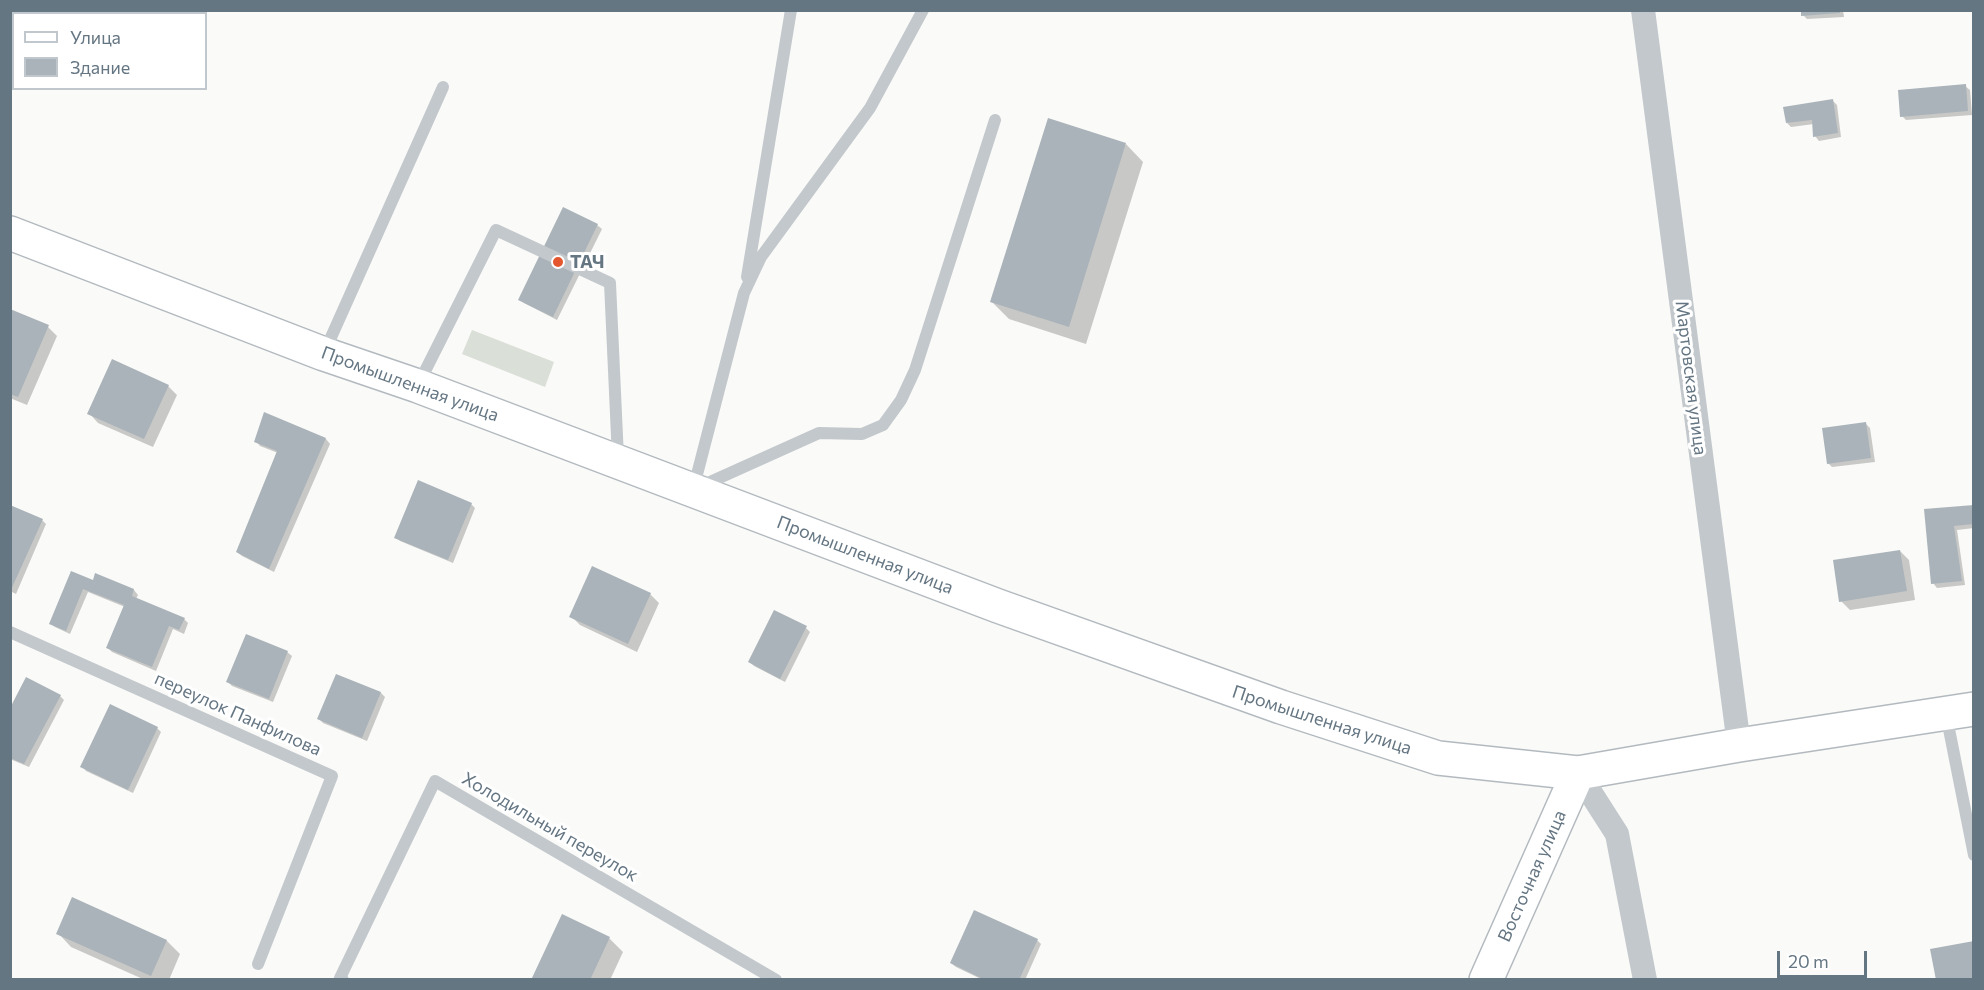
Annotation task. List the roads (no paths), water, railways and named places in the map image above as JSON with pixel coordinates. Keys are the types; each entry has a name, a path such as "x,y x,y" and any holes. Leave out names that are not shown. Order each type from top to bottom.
{"street":[{"name":"Мартовская улица","path":"1643,10 1739,745"},
{"name":"Промышленная улица","path":"10,233 324,354 418,386 1009,610 1281,707 1438,758 1578,773 1739,745 1960,711"},
{"name":"Восточная улица","path":"1486,980 1578,773"},
{"path":"1578,773 1617,834 1645,980"}],"lane":[{"path":"693,490 744,293 791,10"},
{"path":"744,293 761,257 870,108 923,10"},
{"path":"324,354 443,87"},
{"path":"693,490 819,433 862,434 883,425 901,400 915,370 995,120"},
{"path":"418,386 496,230 610,283 618,461"},
{"name":"переулок Панфилова","path":"10,632 332,776 258,964"},
{"path":"1960,711 1974,855"},
{"name":"Холодильный переулок","path":"344,980 340,978 435,781 776,980"}],"place":[{"name":"ТАЧ","path":"558,262"}]}
